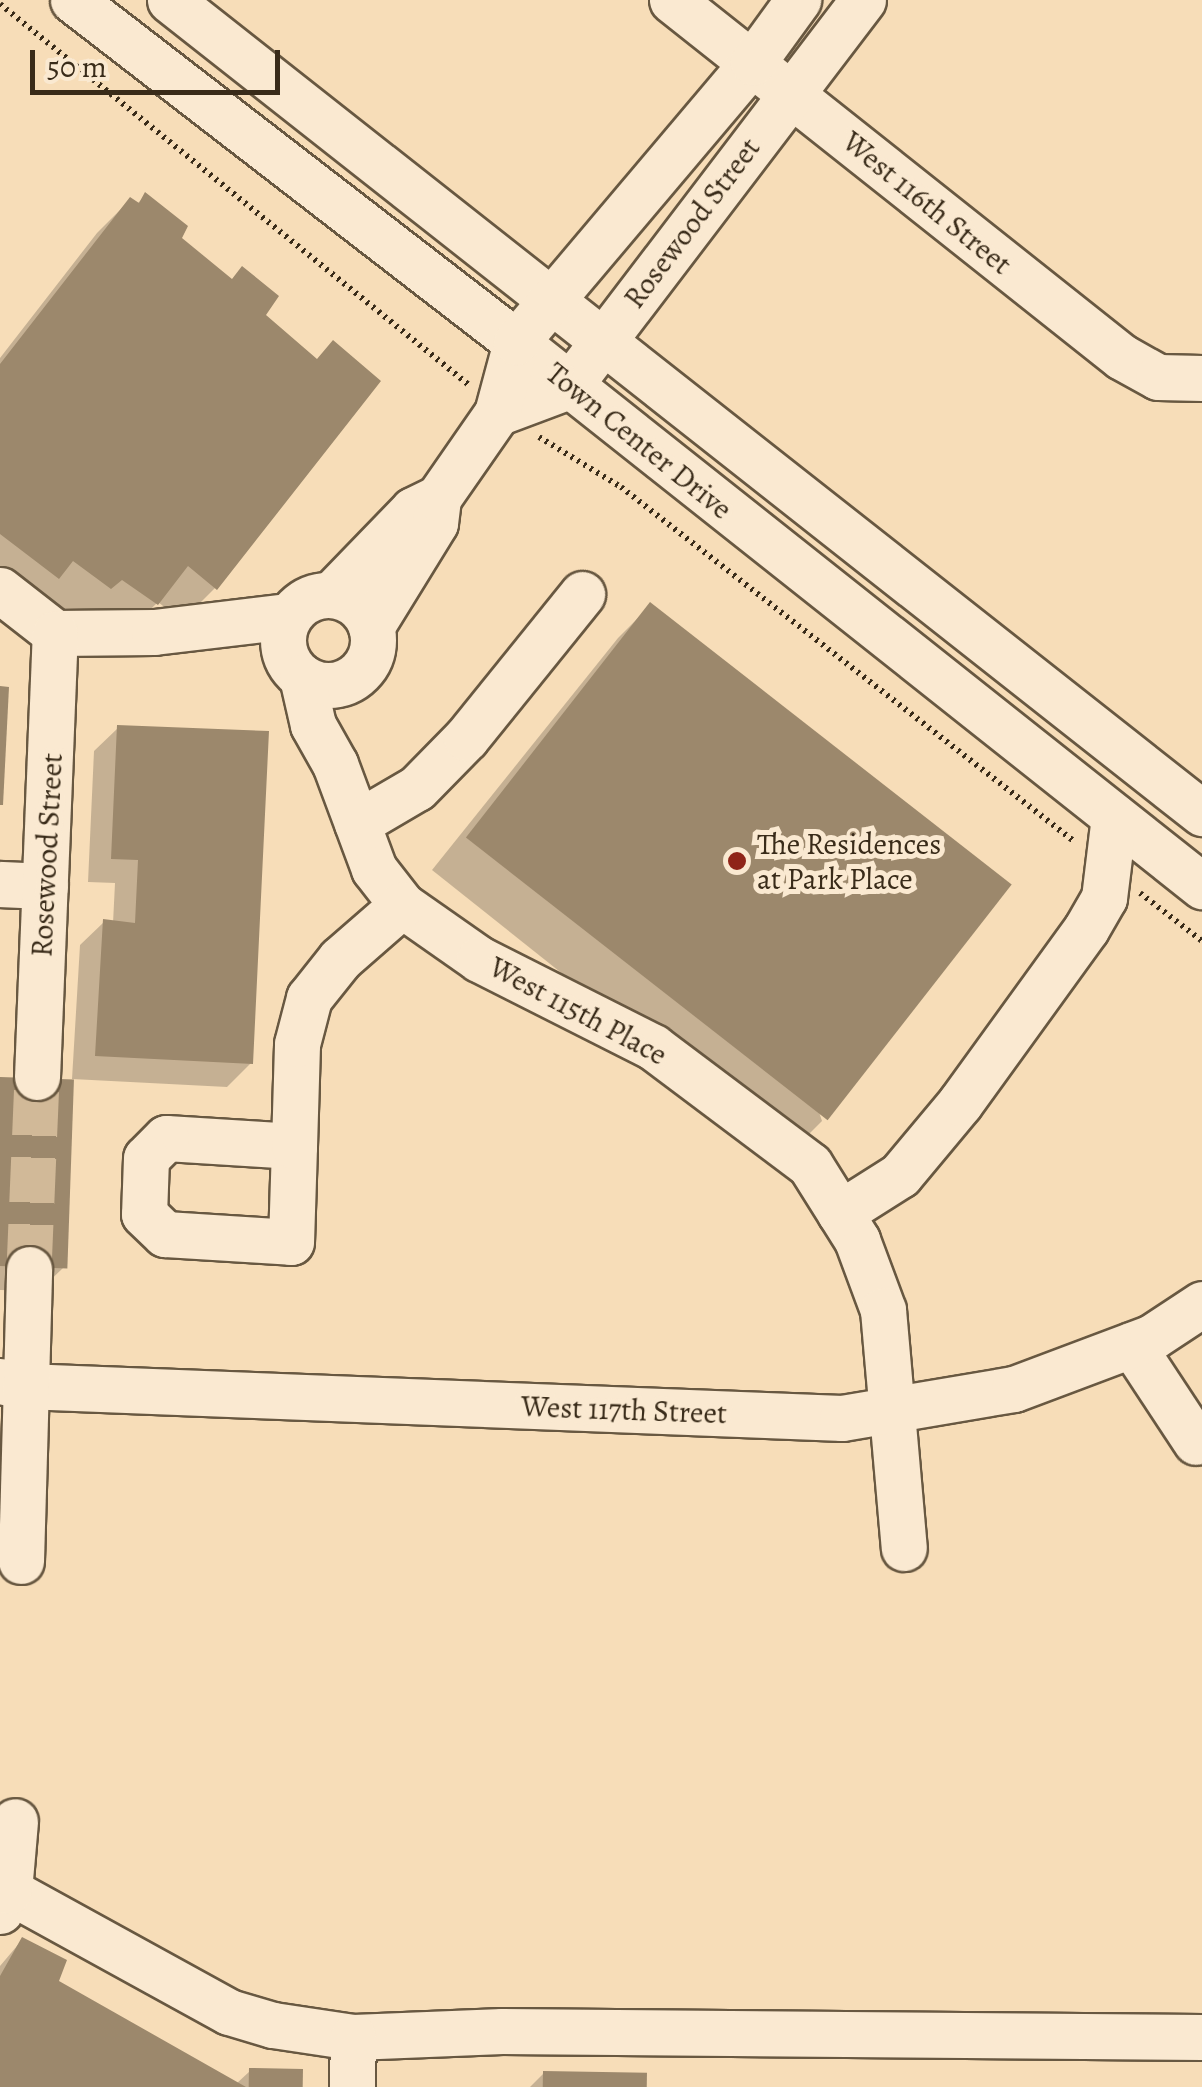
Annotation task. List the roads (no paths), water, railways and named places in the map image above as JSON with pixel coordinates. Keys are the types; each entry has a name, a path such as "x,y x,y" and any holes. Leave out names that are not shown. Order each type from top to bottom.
{"street":[{"name":"Town Center Drive","path":"73,0 516,342 1202,886"},
{"name":"Town Center Drive","path":"170,0 1202,814"},
{"name":"West 116th Street","path":"672,0 1122,357 1158,377 1198,378"},
{"name":"Rosewood Street","path":"372,627 435,523 438,498 500,410 516,342 753,62 798,0"},
{"name":"Rosewood Street","path":"569,386 863,0"},
{"path":"500,410 569,386"},
{"name":"Rosewood Street","path":"331,595 413,510 438,498"},
{"path":"0,590 55,633 154,632 290,616"},
{"path":"357,823 417,788 466,738 582,594"},
{"path":"298,674 282,644 290,616 308,600 331,595 361,608 372,627 372,650 352,678 335,764"},
{"path":"154,632 256,652 327,686 352,678"},
{"name":"Rosewood Street","path":"25,1060 45,886 55,633"},
{"name":"West 115th Place","path":"298,674 313,726 335,764 374,869 402,905 435,932 479,959 653,1047 810,1165 857,1240 882,1310 904,1548"},
{"path":"840,1213 900,1175 960,1103 1086,930 1104,898 1114,817"},
{"path":"0,884 45,886"},
{"path":"294,1146 297,1044 309,998 340,959 402,905"},
{"path":"21,1561 8,1385 29,1269"},
{"name":"West 117th Street","path":"8,1385 842,1418 1014,1389 1132,1345 1202,1304"},
{"path":"1132,1345 1196,1442"},
{"path":"15,1821 5,1901 229,2012 273,2024 353,2037 502,2031 1202,2037"},
{"path":"352,2087 353,2037"}],"tunnel":[{"path":"29,1269 37,1077"}],"place":[{"name":"The Residences at Park Place","path":"737,861"}]}
